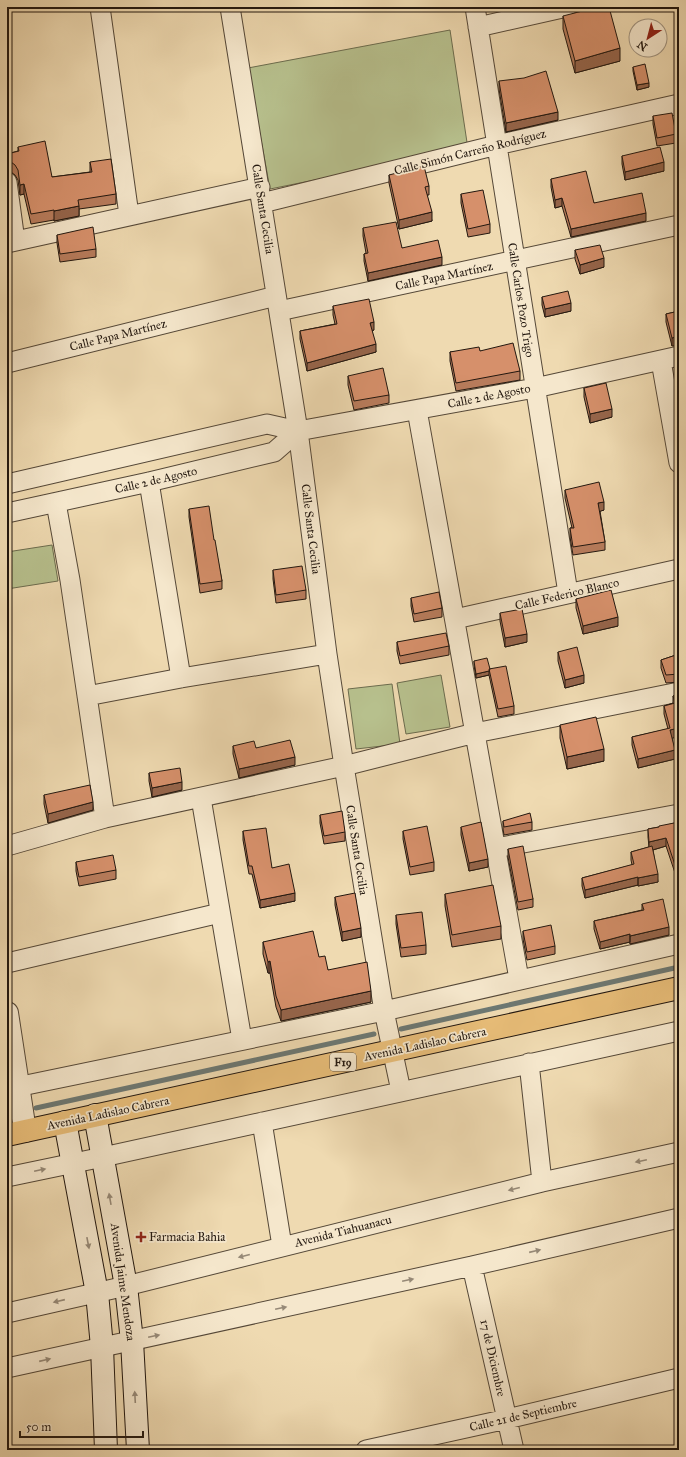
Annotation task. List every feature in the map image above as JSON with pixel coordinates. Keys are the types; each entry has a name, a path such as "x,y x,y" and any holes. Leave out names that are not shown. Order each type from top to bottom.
{"highway":[{"name":"Avenida Ladislao Cabrera","path":"16,1134 95,1115 392,1052 679,988"}],"main road":[{"path":"7,1013 16,1134"},
{"name":"Avenida Jaime Mendoza","path":"95,1115 126,1286 132,1341 138,1450"},
{"path":"65,1122 97,1293 102,1347 106,1450"}],"street":[{"path":"100,7 129,215"},
{"name":"Calle Santa Cecilia","path":"230,7 298,431 327,654 344,766 384,1011 401,1091"},
{"name":"Calle Carlos Pozo Trigo","path":"475,7 568,593"},
{"path":"478,27 567,7"},
{"name":"Calle Simón Carreño Rodríguez","path":"11,242 129,215 261,195 497,145 679,104"},
{"path":"7,182 11,242"},
{"name":"Calle Papa Martínez","path":"7,363 278,303 515,261 679,225"},
{"path":"670,358 679,463"},
{"name":"Calle 2 de Agosto","path":"7,484 266,424 298,431 535,388 670,358"},
{"path":"417,410 519,979"},
{"name":"Calle 2 de Agosto","path":"7,513 150,482 274,452 298,431"},
{"path":"150,482 181,678"},
{"path":"56,502 105,818"},
{"name":"Calle Federico Blanco","path":"455,619 679,568"},
{"path":"87,696 181,678 327,654"},
{"path":"7,846 105,818 344,766 475,733 679,692"},
{"path":"201,798 242,1040"},
{"path":"496,848 679,814"},
{"path":"7,962 220,913"},
{"path":"12,1088 384,1011 519,979 679,944"},
{"path":"7,1177 679,1031"},
{"path":"529,1063 542,1182"},
{"path":"262,1122 282,1246"},
{"name":"Avenida Tiahuanacu","path":"7,1313 126,1286 542,1182 679,1152"},
{"path":"7,1368 472,1266 679,1218"},
{"name":"17 de Diciembre","path":"472,1266 514,1450"},
{"name":"Calle 21 de Septiembre","path":"366,1450 507,1419 679,1378"}],"green space":[{"path":"450,30 468,149 270,189 248,68"},
{"path":"52,545 58,581 7,589 7,552"},
{"path":"441,675 450,727 406,734 397,683"},
{"path":"392,684 400,744 356,749 348,689"}],"building":[{"path":"598,7 609,7 620,48 575,61 563,16"},
{"path":"645,64 649,83 637,85 633,67"},
{"path":"546,71 558,112 506,123 499,81 524,78"},
{"path":"672,113 676,134 657,138 653,116"},
{"path":"45,141 52,177 92,172 90,162 111,159 116,194 78,200 79,206 31,214 24,184 20,185 18,170 15,165 7,161 7,154 19,151 18,147"},
{"path":"660,147 664,162 625,172 622,156"},
{"path":"424,166 429,186 425,187 432,212 399,220 389,175"},
{"path":"586,171 594,203 642,193 646,213 571,229 562,198 555,200 551,179"},
{"path":"679,184 679,199 676,185"},
{"path":"483,190 490,224 468,229 461,194"},
{"path":"396,222 402,248 438,240 442,257 368,273 364,254 368,253 363,228"},
{"path":"93,227 96,249 60,254 57,235"},
{"path":"600,245 604,258 580,265 575,250"},
{"path":"568,291 571,303 545,309 542,297"},
{"path":"369,299 374,322 370,323 376,344 307,363 300,331 337,324 333,306"},
{"path":"679,311 679,336 672,338 666,314"},
{"path":"513,343 520,371 456,383 450,352 479,347 480,351"},
{"path":"383,368 389,395 354,401 348,376"},
{"path":"606,383 612,409 590,414 584,388"},
{"path":"599,482 604,502 598,503 605,542 573,547 570,528 574,528 565,490"},
{"path":"209,506 222,581 200,584 189,509"},
{"path":"302,566 306,590 276,595 273,570"},
{"path":"611,590 618,617 583,626 576,599"},
{"path":"439,592 442,608 414,614 411,598"},
{"path":"522,609 527,634 505,638 500,613"},
{"path":"446,633 449,646 400,656 397,642"},
{"path":"577,647 584,675 565,680 558,652"},
{"path":"679,654 679,674 666,675 661,660"},
{"path":"487,658 490,669 489,671 476,674 474,661"},
{"path":"506,666 514,706 498,709 489,669"},
{"path":"679,694 679,728 670,730 675,750 638,759 632,737 670,728 664,706 675,703 673,696"},
{"path":"596,717 604,749 567,757 560,725"},
{"path":"290,740 295,757 239,769 233,746 254,741 256,748"},
{"path":"180,768 182,782 152,788 149,773"},
{"path":"90,785 93,802 48,814 44,795"},
{"path":"342,811 345,832 324,836 320,815"},
{"path":"530,813 532,822 504,827 503,821"},
{"path":"481,822 488,859 469,863 461,827"},
{"path":"679,822 679,877 666,838 649,842 648,829"},
{"path":"427,826 434,862 410,867 403,831"},
{"path":"266,828 272,868 289,864 295,893 260,900 252,866 249,866 243,831"},
{"path":"523,846 533,899 518,902 508,849"},
{"path":"652,846 658,874 638,877 585,890 582,878 634,864 631,852"},
{"path":"113,855 116,870 79,877 76,862"},
{"path":"493,885 501,926 452,935 445,894"},
{"path":"355,893 361,928 342,932 335,897"},
{"path":"663,899 669,927 630,936 630,934 600,942 594,921 644,910 642,904"},
{"path":"422,912 426,945 401,948 396,915"},
{"path":"551,925 555,946 527,952 523,931"},
{"path":"313,931 319,957 325,956 328,970 367,962 371,991 281,1010 276,996 270,961 268,962 263,942"}],"waterway":[{"path":"401,1029 679,967"},
{"path":"36,1108 374,1034"}],"place":[{"name":"Farmacia Bahia","path":"141,1237"}]}
